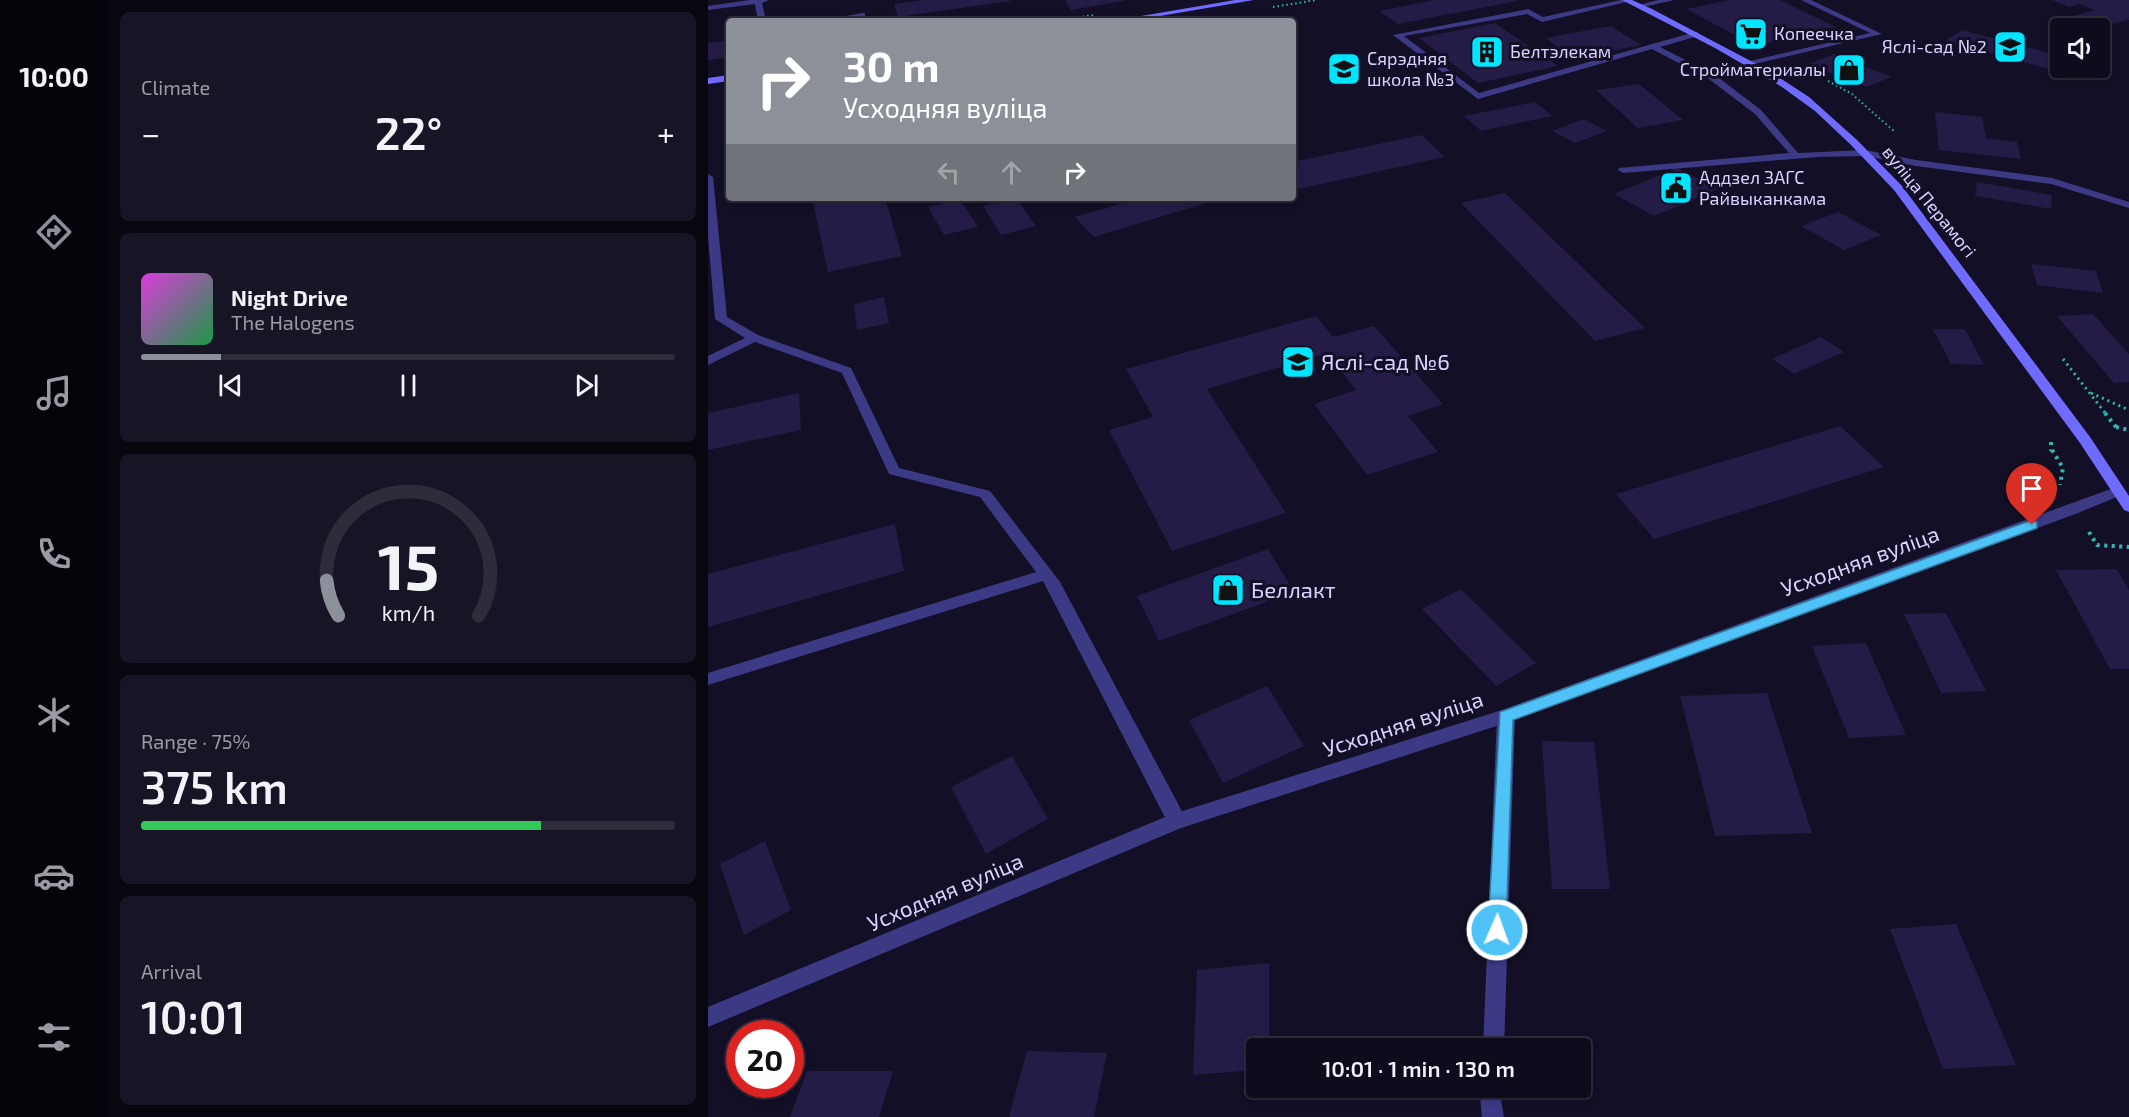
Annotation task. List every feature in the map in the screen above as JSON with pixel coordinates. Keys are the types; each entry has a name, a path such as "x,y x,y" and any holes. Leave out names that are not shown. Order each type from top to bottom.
{"main road":[{"path":"1135,18 1250,0"},
{"name":"вуліца Перамогі","path":"1627,0 1695,34 1807,100 1865,153 1898,188 2085,440 2129,507"},
{"path":"708,81 726,78"}],"street":[{"path":"708,8 724,3 765,0"},
{"path":"1627,0 1542,20 1528,11 1397,35 1478,96 1695,34"},
{"path":"1639,6 1670,0"},
{"path":"1749,64 1878,34 1805,0"},
{"path":"758,1 761,18"},
{"path":"842,18 862,15"},
{"path":"1654,47 1712,77 1758,112 1796,156"},
{"path":"1623,170 1796,156 1865,153 1916,163 2052,181 2129,205"},
{"path":"708,177 721,319 754,338 848,371 894,471 985,494 1055,586 1177,821"},
{"path":"708,361 754,338"},
{"name":"Усходняя вуліца","path":"708,1017 1177,821 1506,716 2073,510 2119,490"},
{"path":"708,679 1046,574"},
{"path":"1493,1038 1506,716"}],"path":[{"path":"2088,391 2129,410"}],"building":[{"path":"923,0 1010,1 898,17 894,4"},
{"path":"1065,0 1124,0 1124,1 1071,10"},
{"path":"1435,0 1517,1 1398,24 1379,11"},
{"path":"1730,0 1780,0 1846,32 1802,42 1793,38 1756,46 1686,9"},
{"path":"2052,0 2129,0 2129,20 2110,24 2110,18 2065,18 2095,10 2080,4 2069,7"},
{"name":"Белтэлекам","path":"1495,23 1558,66 1478,83 1419,38"},
{"path":"1611,26 1641,45 1574,58 1545,38"},
{"path":"1962,30 2050,53 2050,69 1945,41"},
{"path":"726,40 726,57 708,60 708,43"},
{"name":"Стройматериалы","path":"1834,54 1892,77 1866,87 1808,64"},
{"path":"1639,84 1683,120 1638,128 1596,90"},
{"path":"1535,102 1552,116 1481,131 1464,116"},
{"path":"1935,112 1982,117 1986,138 2017,142 2021,159 1939,150"},
{"path":"1583,119 1607,131 1575,143 1552,131"},
{"path":"1421,135 1445,157 1296,189 1296,161"},
{"path":"1677,168 1718,189 1654,216 1614,194"},
{"path":"1977,182 2052,195 2051,209 1975,196"},
{"path":"1505,193 1645,328 1595,341 1461,203"},
{"path":"813,201 886,201 902,256 828,272"},
{"path":"961,201 978,227 944,235 928,207"},
{"path":"1004,201 1018,201 1036,226 1001,235 983,206"},
{"path":"1130,201 1213,201 1094,237 1075,217"},
{"path":"1838,212 1881,235 1844,250 1801,226"},
{"path":"2031,264 2096,271 2103,293 2037,285"},
{"path":"884,297 889,323 857,330 854,304"},
{"path":"2093,314 2129,354 2129,382 2114,383 2057,316"},
{"path":"1316,316 1333,337 1374,326 1443,404 1408,416 1438,452 1367,475 1314,404 1356,390 1327,353 1207,389 1286,513 1172,551 1109,430 1153,417 1126,369"},
{"path":"1933,329 1965,329 1984,365 1951,364"},
{"path":"1821,337 1844,352 1794,374 1772,359"},
{"path":"799,393 801,430 708,450 708,413"},
{"path":"1840,426 1884,467 1654,539 1616,494"},
{"path":"895,524 904,571 708,627 708,574"},
{"path":"1268,549 1294,592 1159,641 1137,596"},
{"path":"2117,569 2129,590 2129,669 2110,669 2056,570"},
{"path":"1461,589 1536,663 1496,686 1422,609"},
{"path":"1946,613 1986,691 1941,693 1904,614"},
{"path":"1866,643 1906,735 1849,738 1812,646"},
{"path":"1267,686 1304,746 1223,783 1189,720"},
{"path":"1767,693 1812,833 1715,836 1680,696"},
{"path":"1542,741 1594,742 1610,889 1552,889"},
{"path":"1012,756 1048,819 986,854 951,787"},
{"path":"765,841 791,910 744,935 720,864"},
{"path":"1956,924 2016,1065 1943,1069 1890,929"},
{"path":"1269,963 1269,1038 1246,1038 1246,1071 1193,1075 1197,970"},
{"path":"1027,1051 1107,1053 1094,1117 1009,1117"},
{"path":"807,1071 893,1071 879,1117 790,1117 797,1098 804,1098 804,1079"}],"place":[{"name":"Копеечка","path":"1751,34"},
{"name":"Яслі-сад №2","path":"2010,47"},
{"name":"Белтэлекам","path":"1487,52"},
{"name":"Сярэдняя школа №3","path":"1344,69"},
{"name":"Стройматериалы","path":"1849,70"},
{"name":"Аддзел ЗАГС Райвыканкама","path":"1676,188"},
{"name":"Яслі-сад №6","path":"1298,362"},
{"name":"Беллакт","path":"1228,590"}],"route":[{"path":"1497,930 1506,716 2032,525"}]}
